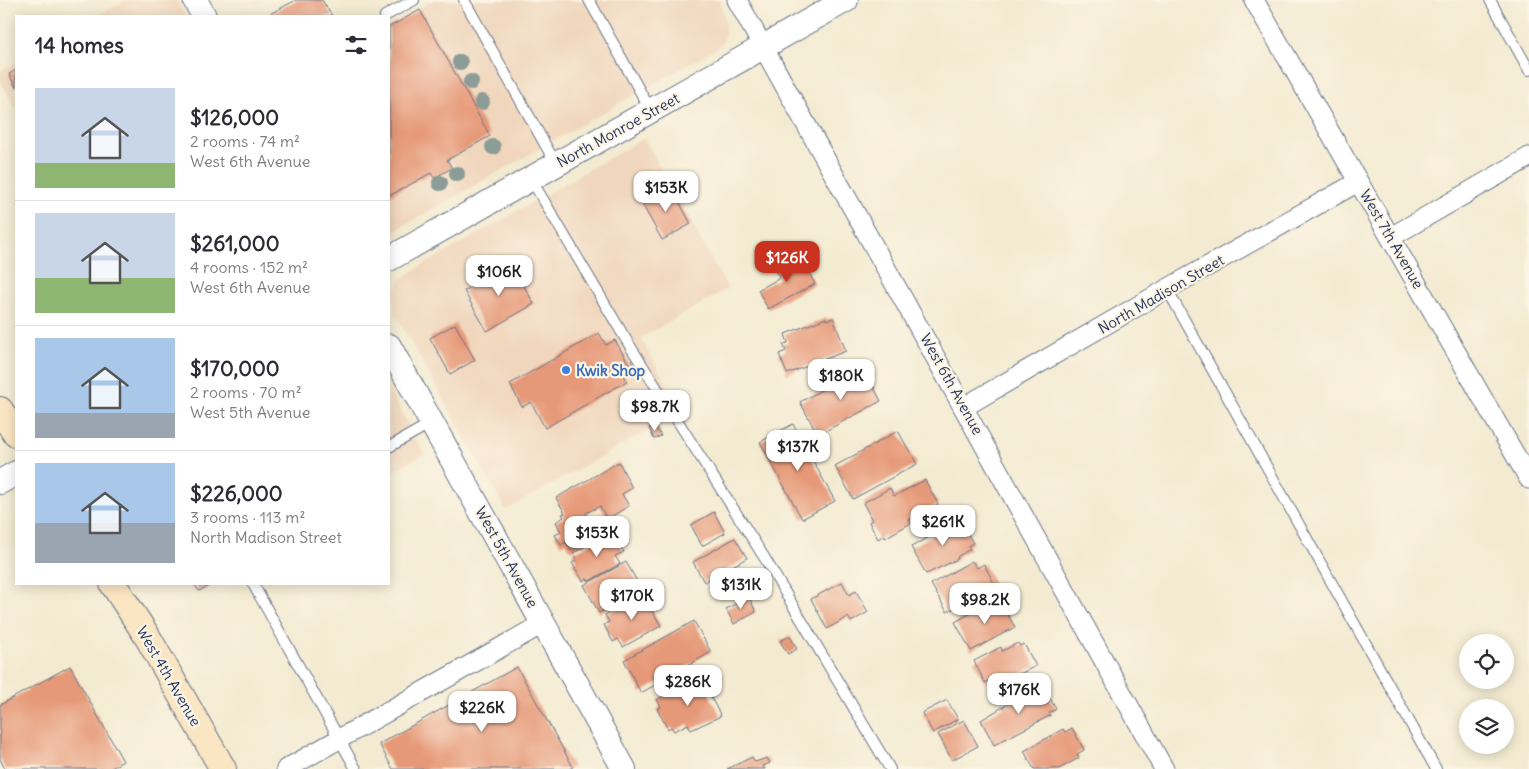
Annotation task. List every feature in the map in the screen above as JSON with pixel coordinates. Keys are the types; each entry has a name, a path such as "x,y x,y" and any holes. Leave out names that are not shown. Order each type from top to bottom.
{"main road":[{"name":"West 4th Avenue","path":"114,585 147,636 222,769"}],"street":[{"path":"195,0 203,15"},
{"name":"West 6th Avenue","path":"737,0 1164,769"},
{"name":"North Monroe Street","path":"390,258 846,0"},
{"name":"West 7th Avenue","path":"1254,0 1529,478"},
{"path":"1391,237 1529,158"},
{"name":"North Madison Street","path":"964,407 1167,289 1358,182"},
{"name":"West 5th Avenue","path":"390,350 544,622 624,769"},
{"path":"0,482 15,473"},
{"path":"286,769 307,764 339,739 544,622"}],"lane":[{"path":"387,15 414,0"},
{"path":"464,0 556,164"},
{"path":"589,0 651,111"},
{"path":"1490,0 1529,70"},
{"path":"531,179 625,338 764,557 890,769"},
{"path":"1167,289 1436,769"},
{"path":"390,446 432,423"},
{"path":"254,585 356,769"}],"shaded area":[{"path":"126,0 176,0 184,15 99,15"},
{"path":"434,0 720,0 725,22 725,34 722,43 717,48 390,233 390,24"},
{"path":"15,63 15,107 0,80 0,71"},
{"path":"644,138 728,289 640,338 682,411 506,510 394,312 394,294 401,279 408,274"},
{"path":"390,392 424,454 390,472"}],"building":[{"path":"296,0 322,0 331,15 268,15"},
{"path":"420,10 490,136 447,160 452,168 434,178 431,173 390,195 390,26"},
{"path":"15,71 15,86 9,74"},
{"path":"670,185 691,224 662,240 641,202"},
{"path":"800,256 815,284 768,309 758,290 780,278 776,270"},
{"path":"512,264 534,304 487,331 464,291"},
{"path":"826,318 826,320 833,318 846,351 787,374 779,354 786,351 783,344 788,343 785,334"},
{"path":"455,324 475,360 450,374 430,338"},
{"path":"599,333 606,345 615,340 633,371 624,376 627,381 545,428 531,402 522,407 510,384"},
{"path":"863,367 881,401 818,435 800,402"},
{"path":"793,424 835,501 802,519 760,442"},
{"path":"655,425 661,436 654,439 649,428"},
{"path":"898,431 917,464 853,499 835,466"},
{"path":"619,462 632,488 622,494 629,506 607,519 600,506 586,513 590,521 597,517 605,530 571,551 566,542 561,545 555,535 561,532 556,522 564,517 562,514 565,513 556,498"},
{"path":"925,480 938,504 909,520 911,523 885,538 884,535 878,539 869,522 872,520 863,503 890,488 894,496"},
{"path":"714,512 725,533 702,546 691,525"},
{"path":"960,520 973,543 968,546 970,549 957,557 958,559 926,574 911,547"},
{"path":"614,535 624,552 615,556 620,564 589,581 587,579 583,581 572,563 577,560 573,553 603,537 604,540"},
{"path":"735,538 747,558 704,582 693,562"},
{"path":"972,561 977,568 984,564 996,587 964,608 962,604 947,612 931,584"},
{"path":"626,562 642,590 599,613 584,585"},
{"path":"842,582 849,595 856,591 868,612 851,622 848,617 827,629 811,599"},
{"path":"195,585 211,585 199,591"},
{"path":"643,594 661,626 623,647 618,639 613,642 604,625 609,622 605,615"},
{"path":"749,597 756,612 734,624 726,609"},
{"path":"998,598 1015,627 971,651 955,622"},
{"path":"694,621 711,652 641,693 624,660"},
{"path":"790,636 797,649 788,654 780,641"},
{"path":"1018,643 1020,646 1024,644 1036,666 999,684 995,677 985,683 974,661 1001,647 1002,651"},
{"path":"70,666 123,761 110,769 5,769 0,759 0,705"},
{"path":"517,667 573,767 569,769 393,769 379,744"},
{"path":"686,682 690,689 703,683 721,716 691,730 688,724 674,731 671,727 668,729 657,709 661,707 657,700"},
{"path":"1042,684 1056,709 1049,713 1051,715 994,745 981,720"},
{"path":"947,700 958,719 933,733 922,713"},
{"path":"964,720 978,746 952,760 938,734"},
{"path":"1072,728 1084,750 1077,754 1079,758 1059,769 1034,769 1024,751 1063,729 1065,732"},
{"path":"752,757 755,762 767,758 770,763 763,766 765,769 727,769"}],"place":[{"name":"Kwik Shop","path":"566,370"}]}
